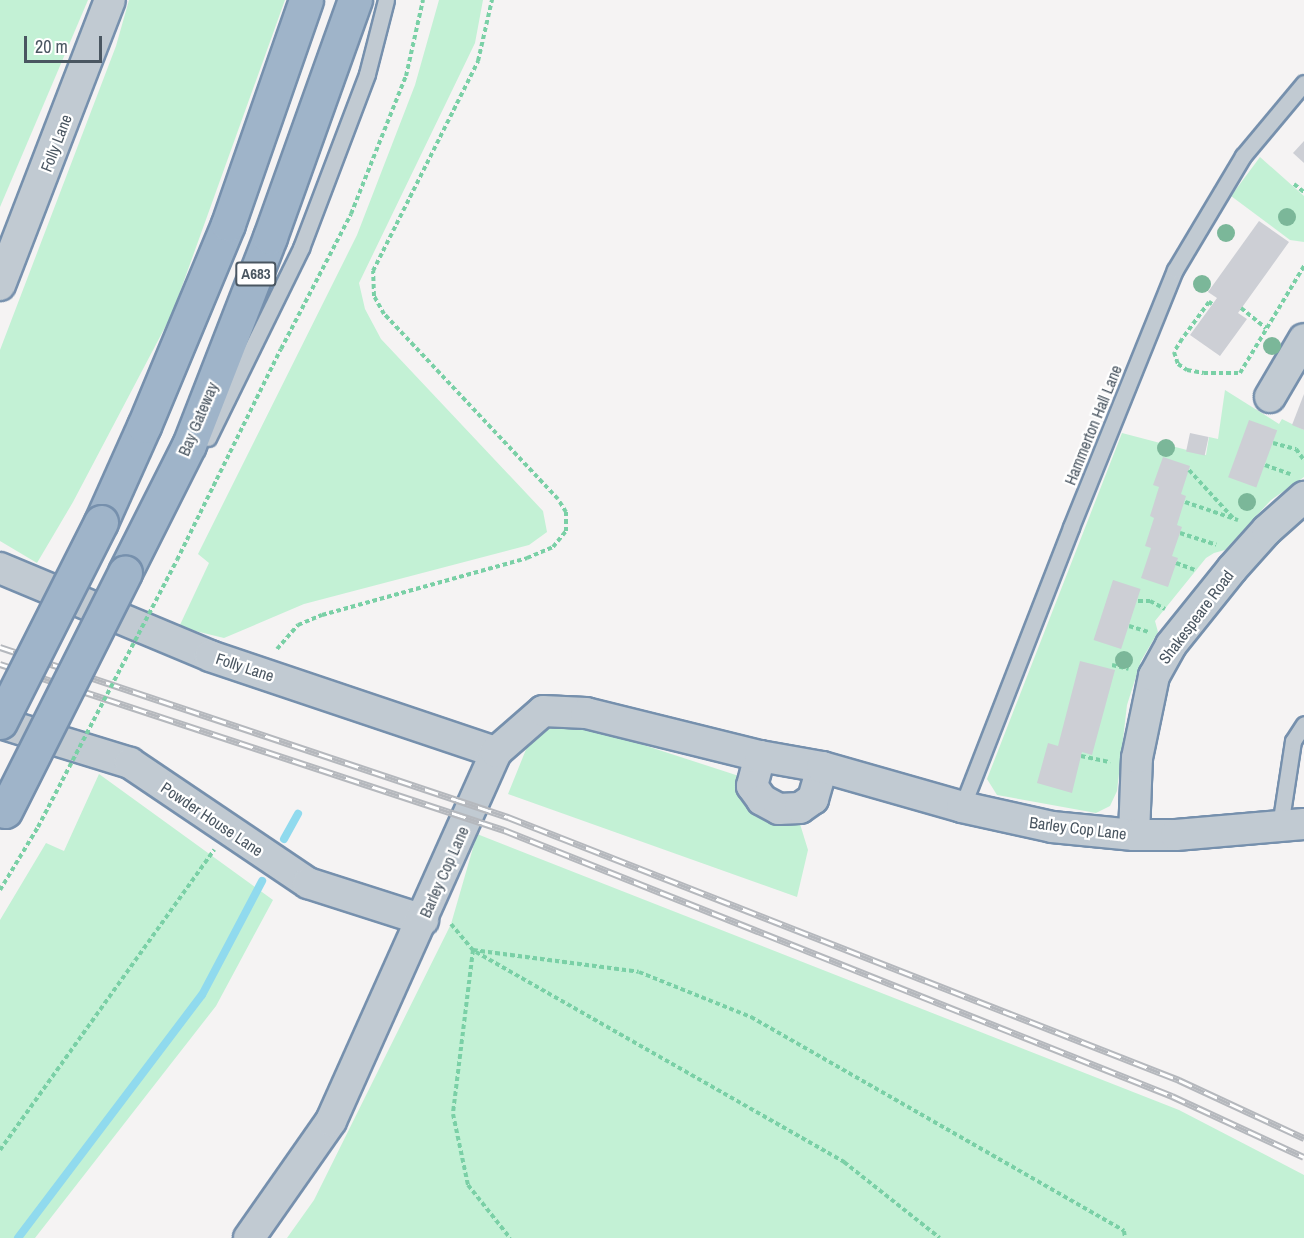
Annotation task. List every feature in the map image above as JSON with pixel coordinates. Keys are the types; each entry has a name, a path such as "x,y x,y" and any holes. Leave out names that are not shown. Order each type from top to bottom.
{"highway":[{"name":"A683","path":"0,723 101,522 144,426 228,224 306,0"},
{"name":"Bay Gateway","path":"3,815 125,572 143,543 189,445 270,237 355,0"}],"street":[{"name":"Folly Lane","path":"0,285 110,0"},
{"path":"1270,397 1304,339"},
{"name":"Shakespeare Road","path":"1134,835 1136,765 1145,707 1154,676 1171,645 1232,569 1267,530 1298,486"},
{"name":"Folly Lane","path":"0,568 210,656 261,671 496,752"},
{"name":"Barley Cop Lane","path":"249,1238 331,1121 426,913 496,752 543,711 586,713 760,756 822,767 962,807 1052,827 1134,835 1176,835 1292,825"},
{"name":"Powder House Lane","path":"0,723 130,763 308,883 426,913"},
{"path":"760,756 752,786 762,800 779,809 800,808 813,799 822,767"}],"lane":[{"path":"143,543 201,451 301,248 367,74 386,0"},
{"name":"Hammerton Hall Lane","path":"962,807 1175,270 1244,156 1304,83"},
{"path":"1292,825 1293,741 1304,724"}],"path":[{"path":"0,890 38,827 177,560 281,349 351,214 406,76 423,0"},
{"path":"261,671 287,635 298,625 322,615 527,558 553,547 566,531 566,512 558,499 384,314 374,296 373,272 478,62 492,0"},
{"path":"1294,184 1304,192"},
{"path":"1212,304 1209,302 1174,352 1178,364 1187,370 1240,373 1304,266"},
{"path":"1241,308 1266,328"},
{"path":"1273,443 1296,449 1304,460"},
{"path":"1265,465 1298,486"},
{"path":"1189,470 1234,519"},
{"path":"1185,502 1242,522"},
{"path":"1180,532 1227,549"},
{"path":"1176,563 1196,570 1202,575"},
{"path":"1138,601 1150,601 1170,613"},
{"path":"1081,756 1103,761"},
{"path":"0,1150 228,831"},
{"path":"426,913 451,924 473,950 844,1162 940,1238"},
{"path":"473,950 453,1114 468,1185 510,1238"},
{"path":"473,950 639,972 752,1017 1124,1231 1125,1238"}],"green space":[{"path":"0,0 88,0 0,207"},
{"path":"129,0 285,0 172,314 73,502 37,563 0,541 0,350 116,46"},
{"path":"439,0 483,0 475,43 359,283 365,309 381,339 543,511 547,532 529,545 304,604 224,638 179,627 209,563 198,554 357,235 415,85"},
{"path":"1260,157 1304,196 1304,242 1290,240 1231,196"},
{"path":"1225,390 1279,424 1282,419 1304,430 1304,477 1271,500 1225,550 1206,558 1155,621 1158,632 1141,661 1127,705 1117,791 1110,806 1096,813 997,795 987,779 1122,433 1206,455 1209,437 1218,439"},
{"path":"559,725 582,725 739,776 741,792 772,817 800,824 808,850 797,897 508,794 529,742 541,732"},
{"path":"99,774 273,900 216,1006 35,1238 0,1238 0,920 46,843 64,851"},
{"path":"477,834 1179,1110 1304,1175 1304,1238 287,1238 314,1200 451,924"}],"building":[{"path":"1304,141 1304,163 1293,153"},
{"path":"1259,221 1289,242 1238,313 1247,319 1220,356 1190,335 1217,298 1208,292"},
{"path":"1304,394 1304,430 1292,425"},
{"path":"1249,420 1277,430 1256,488 1228,477"},
{"path":"1190,433 1209,437 1205,456 1186,452"},
{"path":"1163,457 1190,466 1181,494 1186,496 1177,525 1182,527 1172,556 1178,558 1168,587 1141,578 1151,548 1145,546 1154,518 1150,516 1159,487 1153,485"},
{"path":"1113,580 1141,589 1121,649 1094,640"},
{"path":"1080,661 1115,670 1092,755 1082,752 1072,793 1037,783 1048,743 1058,746"}],"waterway":[{"path":"284,839 298,814"},
{"path":"18,1238 202,995 262,881"}],"railway":[{"path":"0,647 508,817 1179,1080 1304,1138"},
{"path":"0,664 504,830 1172,1096 1304,1157"}]}
